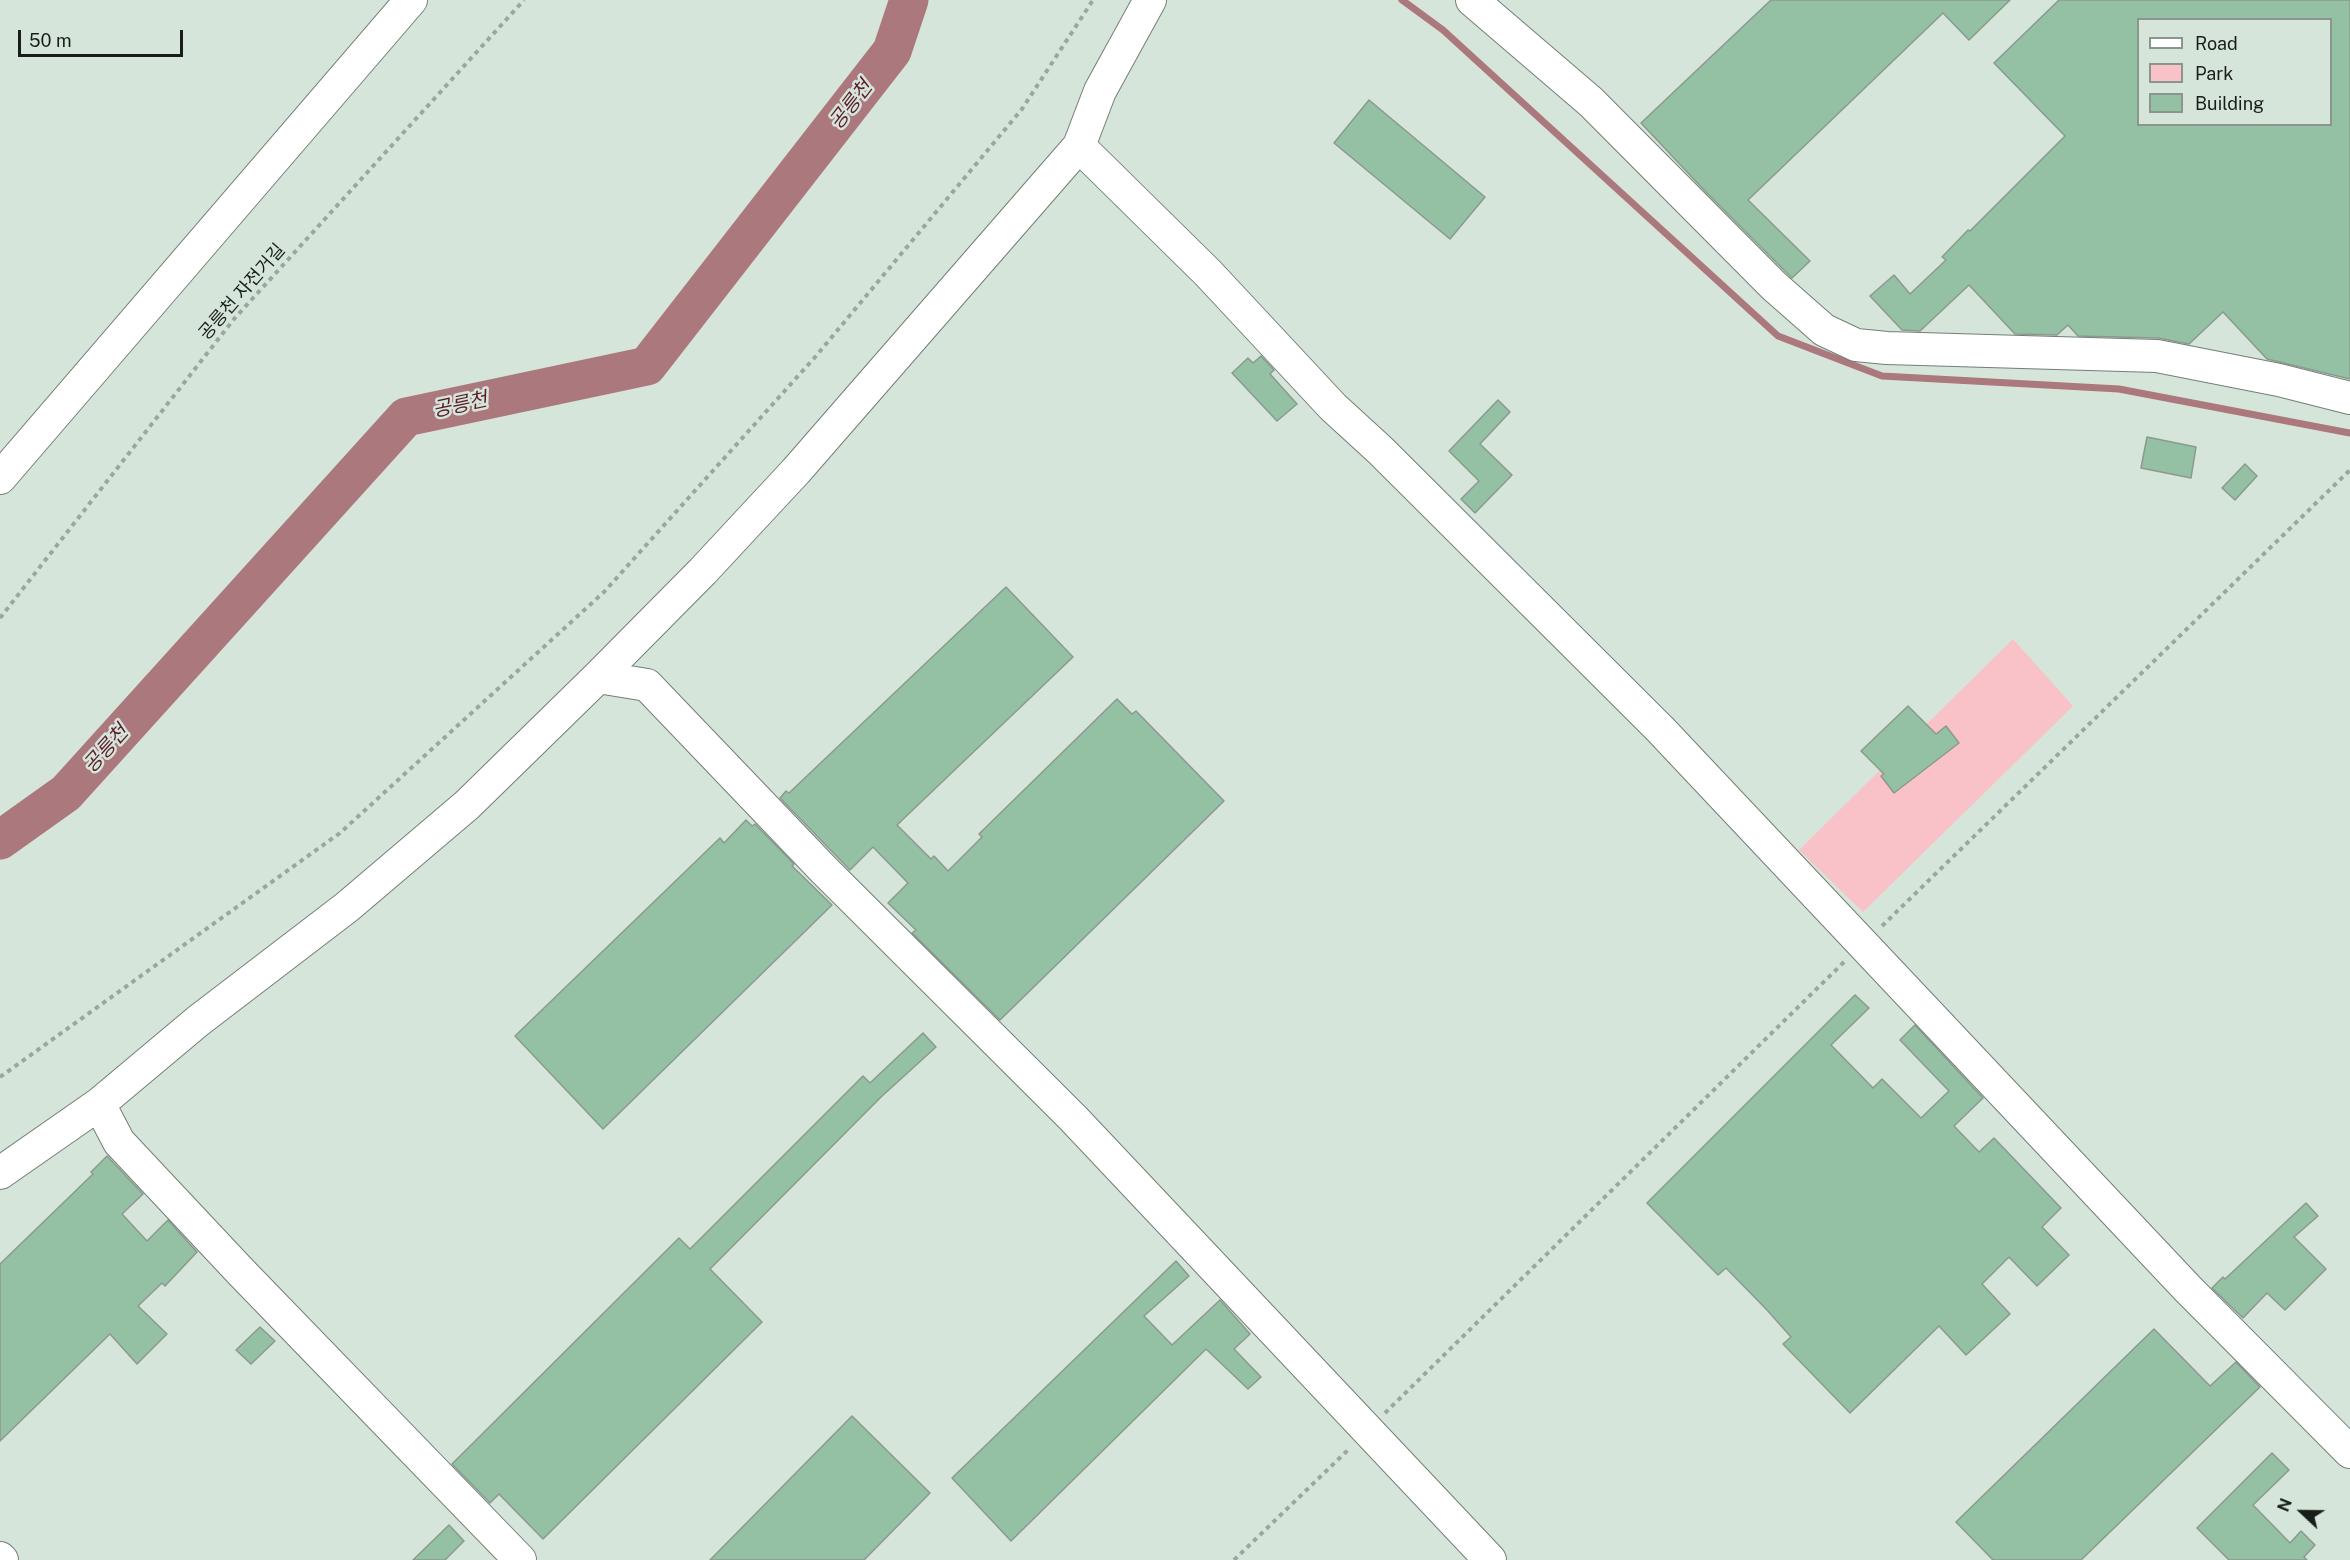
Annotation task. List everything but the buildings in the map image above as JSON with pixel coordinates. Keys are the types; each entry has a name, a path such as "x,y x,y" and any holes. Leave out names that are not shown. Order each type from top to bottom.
{"street":[{"path":"0,478 411,0"},
{"path":"0,1173 99,1104 198,1021 347,907 467,805 703,571 796,471 1079,146 1100,91 1150,0"},
{"path":"1472,0 1591,102 1774,286 1824,330 1856,345 1887,348 2157,356 2280,380 2350,398"},
{"path":"1079,146 1208,273 1333,407 1380,450 1660,729 2188,1289 2350,1452"},
{"path":"598,677 647,685 824,870 1073,1118 1490,1560"},
{"path":"99,1104 119,1142 520,1560"}],"path":[{"name":"공릉천 자전거길","path":"0,618 234,319 524,0"},
{"path":"0,1077 340,833 604,592 816,356 1022,109 1093,0"},
{"path":"1234,1560 2350,470"}],"green space":[{"path":"2013,639 2073,706 1863,912 1799,850"}],"waterway":[{"name":"공릉천","path":"0,840 66,793 406,417 647,366 892,51 909,0"},
{"path":"1402,0 1443,30 1778,336 1882,376 2119,389 2350,433"}]}
